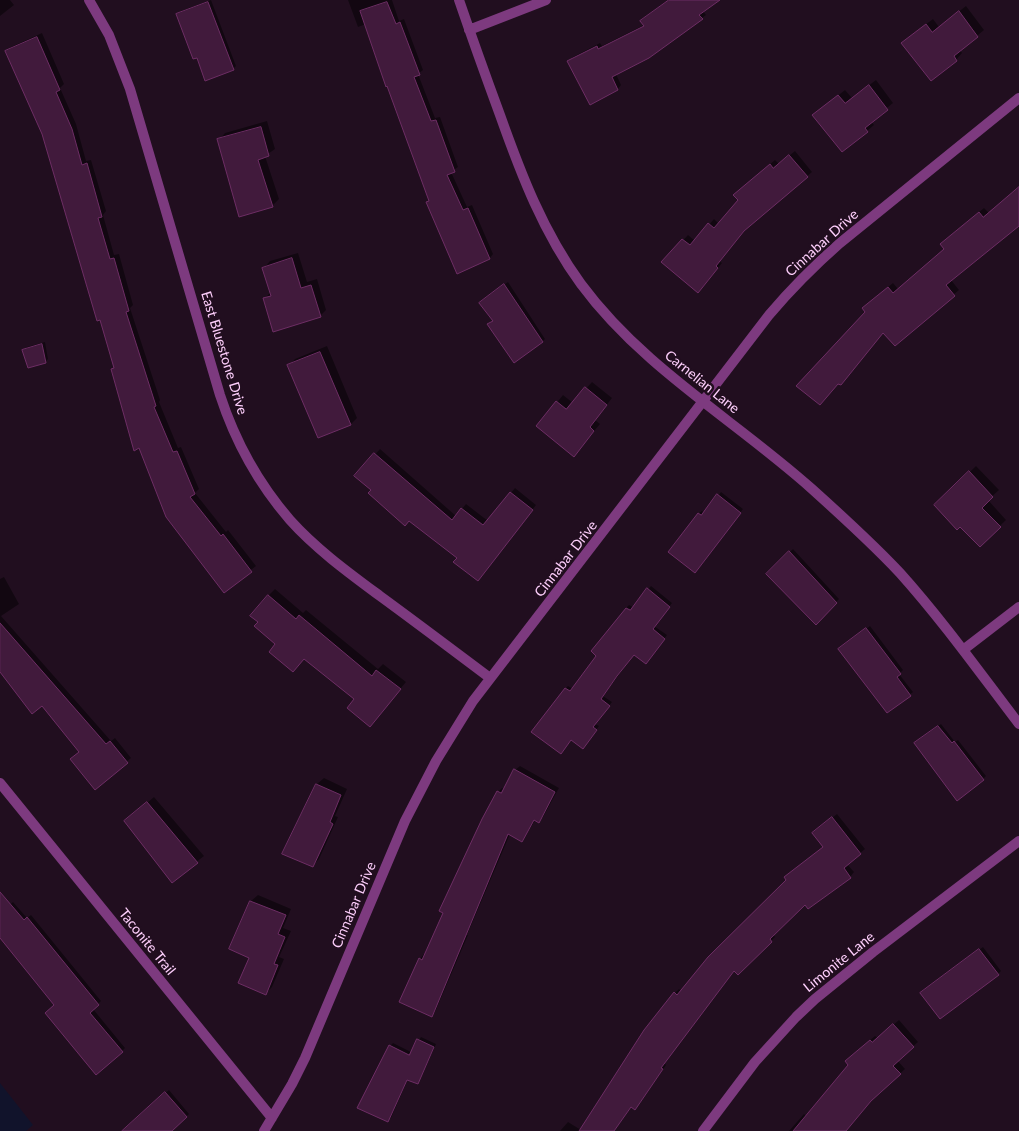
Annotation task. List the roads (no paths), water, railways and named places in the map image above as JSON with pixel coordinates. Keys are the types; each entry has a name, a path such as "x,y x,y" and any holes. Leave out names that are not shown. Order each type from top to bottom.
{"street":[{"name":"East Bluestone Drive","path":"89,0 109,35 125,74 220,395 228,418 248,461 276,503 320,549 490,678"},
{"name":"Carnelian Lane","path":"459,0 518,165 549,234 564,259 597,305 617,328 645,354 809,486 856,529 901,574 963,650 1019,724"},
{"path":"469,30 546,0"},
{"name":"Cinnabar Drive","path":"264,1131 305,1058 419,791 450,737 490,678 769,315 816,264 1019,98"},
{"path":"963,650 1019,608"},
{"name":"Taconite Trail","path":"0,784 272,1118"},
{"name":"Limonite Lane","path":"703,1131 756,1062 796,1017 873,952 1019,841"}]}
